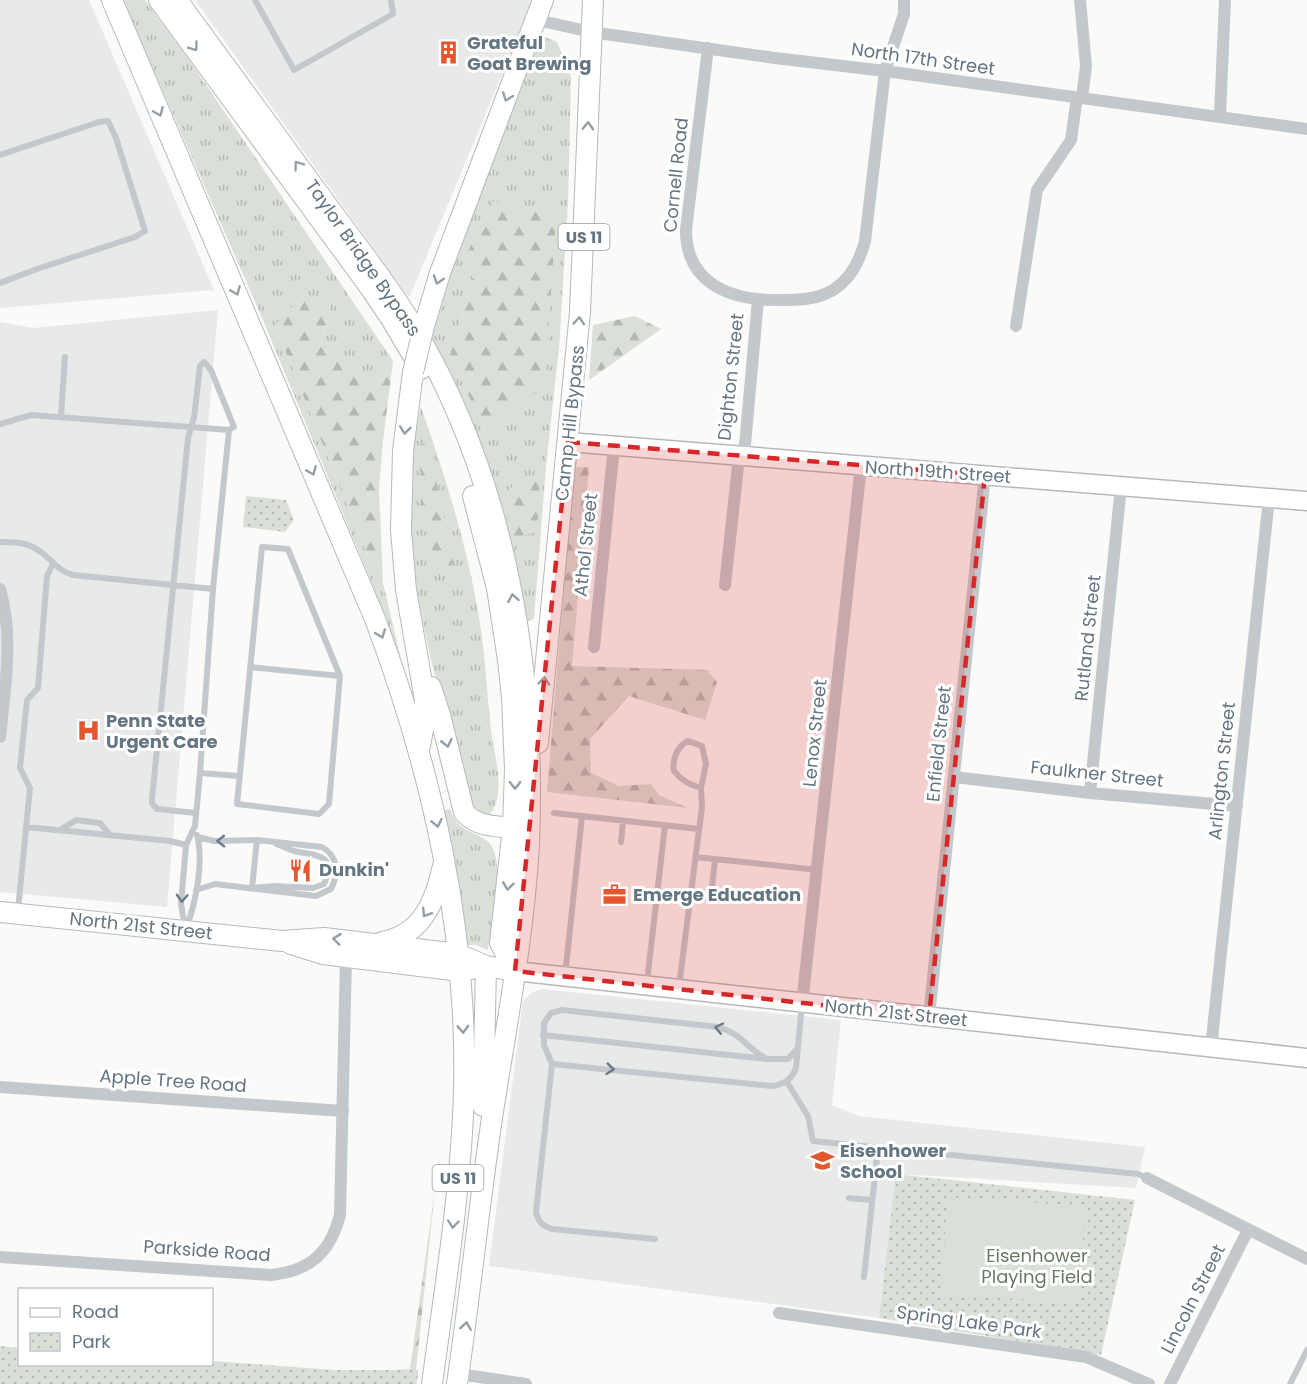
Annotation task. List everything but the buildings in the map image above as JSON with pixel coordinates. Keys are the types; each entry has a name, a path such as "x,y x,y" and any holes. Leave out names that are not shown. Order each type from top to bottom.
{"main road":[{"path":"112,0 375,619 419,748"},
{"path":"159,0 390,317 415,357 442,413 459,456 479,517 503,624 514,733 513,828 500,943 515,970"},
{"name":"Taylor Bridge Bypass","path":"177,0 402,309 421,340 454,407 475,460 511,585 524,668 528,732 529,844 515,970"},
{"name":"US 11","path":"432,1384 450,1251 462,1129 464,1055 459,962 444,858 419,748 425,700 402,556 401,503 404,442 413,372 424,326 450,245 543,0"},
{"name":"Camp Hill Bypass","path":"529,844 581,291 593,0"},
{"name":"North 19th Street","path":"568,442 1307,501"},
{"path":"412,627 440,715 464,812 480,824 513,828"},
{"path":"375,944 404,936 423,919 435,897 444,858"},
{"name":"North 21st Street","path":"9,913 282,941 324,938 375,944 459,962 515,970 802,1004 1307,1058"},
{"name":"North 21st Street","path":"282,941 322,954 346,957 459,962"},
{"path":"481,1193 486,966"},
{"name":"US 11","path":"458,1379 468,1315 481,1193 515,970"}],"street":[{"name":"Dighton Street","path":"725,585 739,457 745,445 758,300 808,300 820,297 843,282 857,263 865,241 885,71 904,14 904,0"},
{"path":"1016,326 1037,190 1071,140 1086,66 1080,0"},
{"path":"1220,116 1225,0"},
{"name":"North 17th Street","path":"535,23 546,22 591,32 1307,129"},
{"name":"Cornell Road","path":"708,48 686,244 695,267 709,282 730,293 758,300"},
{"name":"Athol Street","path":"594,647 614,446"},
{"name":"Lenox Street","path":"802,1004 861,466"},
{"name":"Enfield Street","path":"929,1017 985,475"},
{"name":"Rutland Street","path":"1090,793 1120,486"},
{"name":"Arlington Street","path":"1211,1048 1269,498"},
{"path":"0,589 7,613 8,656 0,737"},
{"name":"Faulkner Street","path":"954,777 1090,793 1237,806"},
{"name":"Parkside Road","path":"0,1257 271,1275 302,1268 315,1259 326,1248 336,1231 340,1215 346,957"},
{"name":"Apple Tree Road","path":"0,1088 343,1112"},
{"path":"1147,1178 1307,1259"},
{"name":"Lincoln Street","path":"1170,1384 1248,1230"},
{"name":"Spring Lake Park","path":"779,1312 1086,1357 1149,1384"},
{"path":"458,1379 526,1384"}],"lane":[{"path":"255,0 294,70 393,14 392,0"},
{"path":"0,155 73,130 108,121 116,138 145,231 135,237 0,283"},
{"path":"61,416 65,357"},
{"path":"0,424 24,415 61,416 192,427 229,430 234,427 211,369 204,362 200,366 192,427 188,438 152,803 157,808 196,813"},
{"path":"186,930 195,906 200,846 195,826 213,589 229,430"},
{"path":"0,542 38,549 62,571 73,574 213,589"},
{"path":"262,547 288,549 340,676 329,804 319,814 237,804 262,547"},
{"path":"9,913 26,827 30,788 20,768 27,700 38,688 48,576 53,564"},
{"path":"250,667 340,676"},
{"path":"679,989 702,807 701,788 706,764 706,755 702,746 688,741 683,743 675,756 674,771 680,778 701,788"},
{"path":"200,773 239,776"},
{"path":"554,813 699,829"},
{"path":"565,976 582,816"},
{"path":"60,830 76,820 100,823 110,835"},
{"path":"621,842 623,821"},
{"path":"647,986 665,825"},
{"path":"186,930 181,904 186,845 195,826"},
{"path":"26,827 170,841 186,845"},
{"path":"196,890 215,884 252,888 320,887 326,879 327,861 317,854 295,851 269,841 214,841 198,837"},
{"path":"252,888 256,840"},
{"path":"696,857 818,870"},
{"path":"690,902 711,897 715,859"},
{"path":"552,1064 772,1086 787,1082 796,1068 802,1004"},
{"path":"655,1239 552,1229 537,1218 552,1064 544,1045 544,1023 551,1013 562,1010 718,1027 736,1033 757,1053 767,1059"},
{"path":"543,1035 767,1059 788,1059 798,1047"},
{"path":"787,1082 808,1116 813,1141 1138,1174 1147,1178"},
{"path":"864,1277 878,1148"},
{"path":"849,1198 872,1200"},
{"path":"1290,1384 1307,1350"}],"highlighted area":[{"path":"568,442 985,475 929,1017 515,971"}],"shaded area":[{"path":"0,0 89,0 214,290 0,308"},
{"path":"195,0 533,0 409,298"},
{"path":"218,310 167,907 0,892 0,322 33,328"},
{"name":"Eisenhower School","path":"542,989 841,1020 832,1105 858,1116 1145,1147 1136,1188 897,1174 879,1318 489,1266 523,1001 531,993"}],"green space":[{"path":"123,0 145,0 190,61 393,361 373,392 321,346 331,302 275,325 376,577 383,583 400,655 394,656 374,588 260,313"},
{"path":"545,37 557,42 571,77 568,204 559,348 546,466 534,619 528,621 493,485 477,437 431,340 456,256 537,40","holes":["474,276 485,429 450,355"]},
{"path":"493,201 556,216 545,386 484,429 450,355 474,276 463,262"},
{"path":"304,294 331,302 321,346 373,392 393,361 379,488 383,583 376,577 275,325"},
{"path":"635,316 661,329 589,380 593,325"},
{"path":"421,407 455,510 479,617 499,785 498,796 490,814 483,815 472,808 431,660 421,610 413,559 410,508 412,458"},
{"path":"426,430 453,562 448,577 438,568 422,517 420,461"},
{"path":"574,467 589,467 572,666 707,670 717,682 705,720 629,696 590,739 591,773 619,786 651,784 659,795 688,808 547,792"},
{"path":"530,476 540,481 537,532 513,538 501,494"},
{"path":"246,496 286,500 294,520 285,532 243,527"},
{"path":"450,809 453,817 461,826 487,841 493,849 496,861 497,892 488,950 476,945 463,945 441,811"},
{"name":"Eisenhower Playing Field","path":"896,1174 1135,1200 1101,1355 879,1318"},
{"path":"435,1189 415,1380 340,1373 410,1369"},
{"path":"947,1197 1085,1206 1079,1303 942,1294"},
{"path":"0,1346 18,1348 18,1366 213,1366 213,1361 334,1370 418,1370 417,1384 0,1384"}],"place":[{"name":"Grateful Goat Brewing","path":"449,53"},
{"name":"Penn State Urgent Care","path":"88,731"},
{"name":"Dunkin'","path":"301,870"},
{"name":"Emerge Education","path":"615,895"},
{"name":"Eisenhower School","path":"822,1161"}]}
